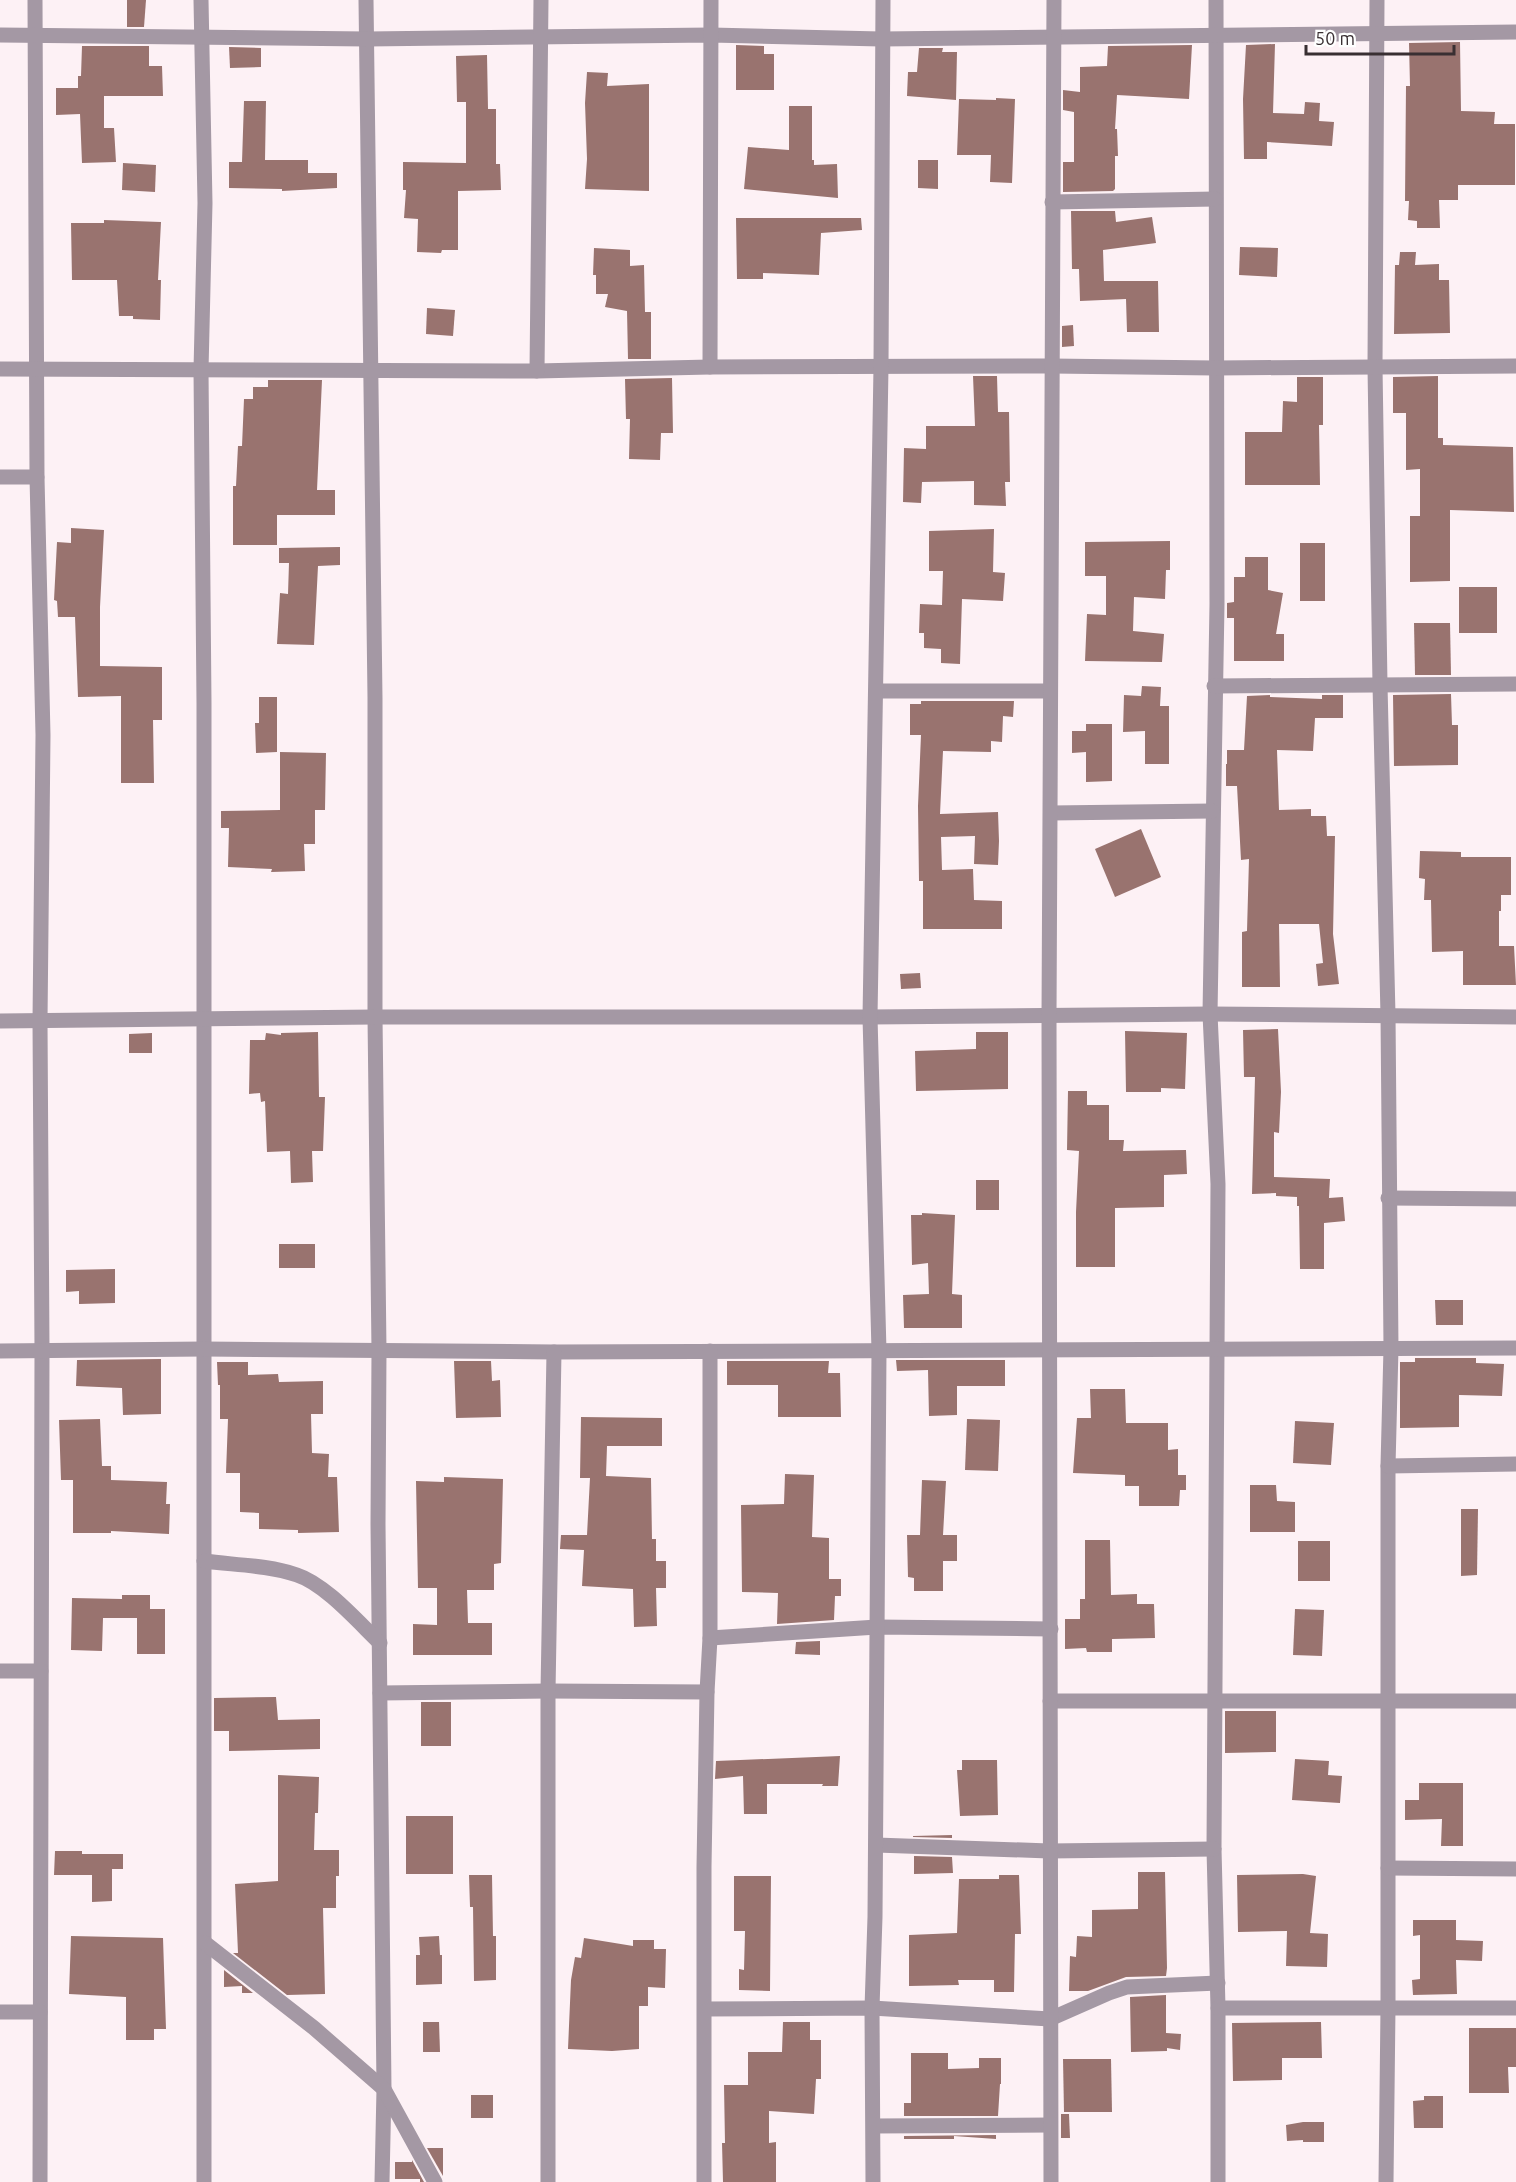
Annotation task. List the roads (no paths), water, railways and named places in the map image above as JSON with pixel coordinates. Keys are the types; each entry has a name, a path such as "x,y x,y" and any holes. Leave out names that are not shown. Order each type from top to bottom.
{"street":[{"path":"35,0 37,477 43,735 40,1021 42,1350 39,2182"},
{"path":"201,0 205,203 201,370 204,702 204,2182"},
{"path":"366,0 372,370 384,2089 382,2182"},
{"path":"537,370 541,0"},
{"path":"710,367 711,0"},
{"path":"873,2182 872,2008 876,1845 879,1351 870,1017 881,367 883,0"},
{"path":"1051,2182 1049,1016 1054,0"},
{"path":"1216,0 1216,604 1210,1014 1218,1184 1214,1849 1218,1983 1218,2182"},
{"path":"1377,0 1375,367 1388,1016 1391,1348 1388,1466 1386,2182"},
{"path":"0,35 367,39 711,35 881,39 1516,32"},
{"path":"1052,201 1215,199"},
{"path":"0,369 537,370 710,367 1516,366"},
{"path":"0,477 37,477"},
{"path":"1214,686 1516,684"},
{"path":"876,691 1050,691"},
{"path":"1051,813 1212,812"},
{"path":"0,1021 375,1017 1210,1014 1516,1017"},
{"path":"1388,1198 1516,1199"},
{"path":"0,1351 204,1349 554,1352 1516,1348"},
{"path":"704,2182 706,1692 710,1638 710,1350"},
{"path":"548,2182 548,1691 554,1352"},
{"path":"1388,1466 1516,1464"},
{"path":"204,1562 279,1570 298,1575 317,1585 380,1643"},
{"path":"710,1638 877,1627 1051,1629"},
{"path":"0,1671 41,1671"},
{"path":"380,1693 706,1692"},
{"path":"1050,1701 1516,1701"},
{"path":"876,1845 1049,1851 1214,1849"},
{"path":"1388,1868 1516,1869"},
{"path":"205,1943 314,2028 384,2089 435,2182"},
{"path":"705,2009 872,2008 1050,2019 1127,1987 1218,1983"},
{"path":"1218,2008 1516,2008"},
{"path":"0,2012 40,2012"},
{"path":"874,2126 1050,2125"}]}
